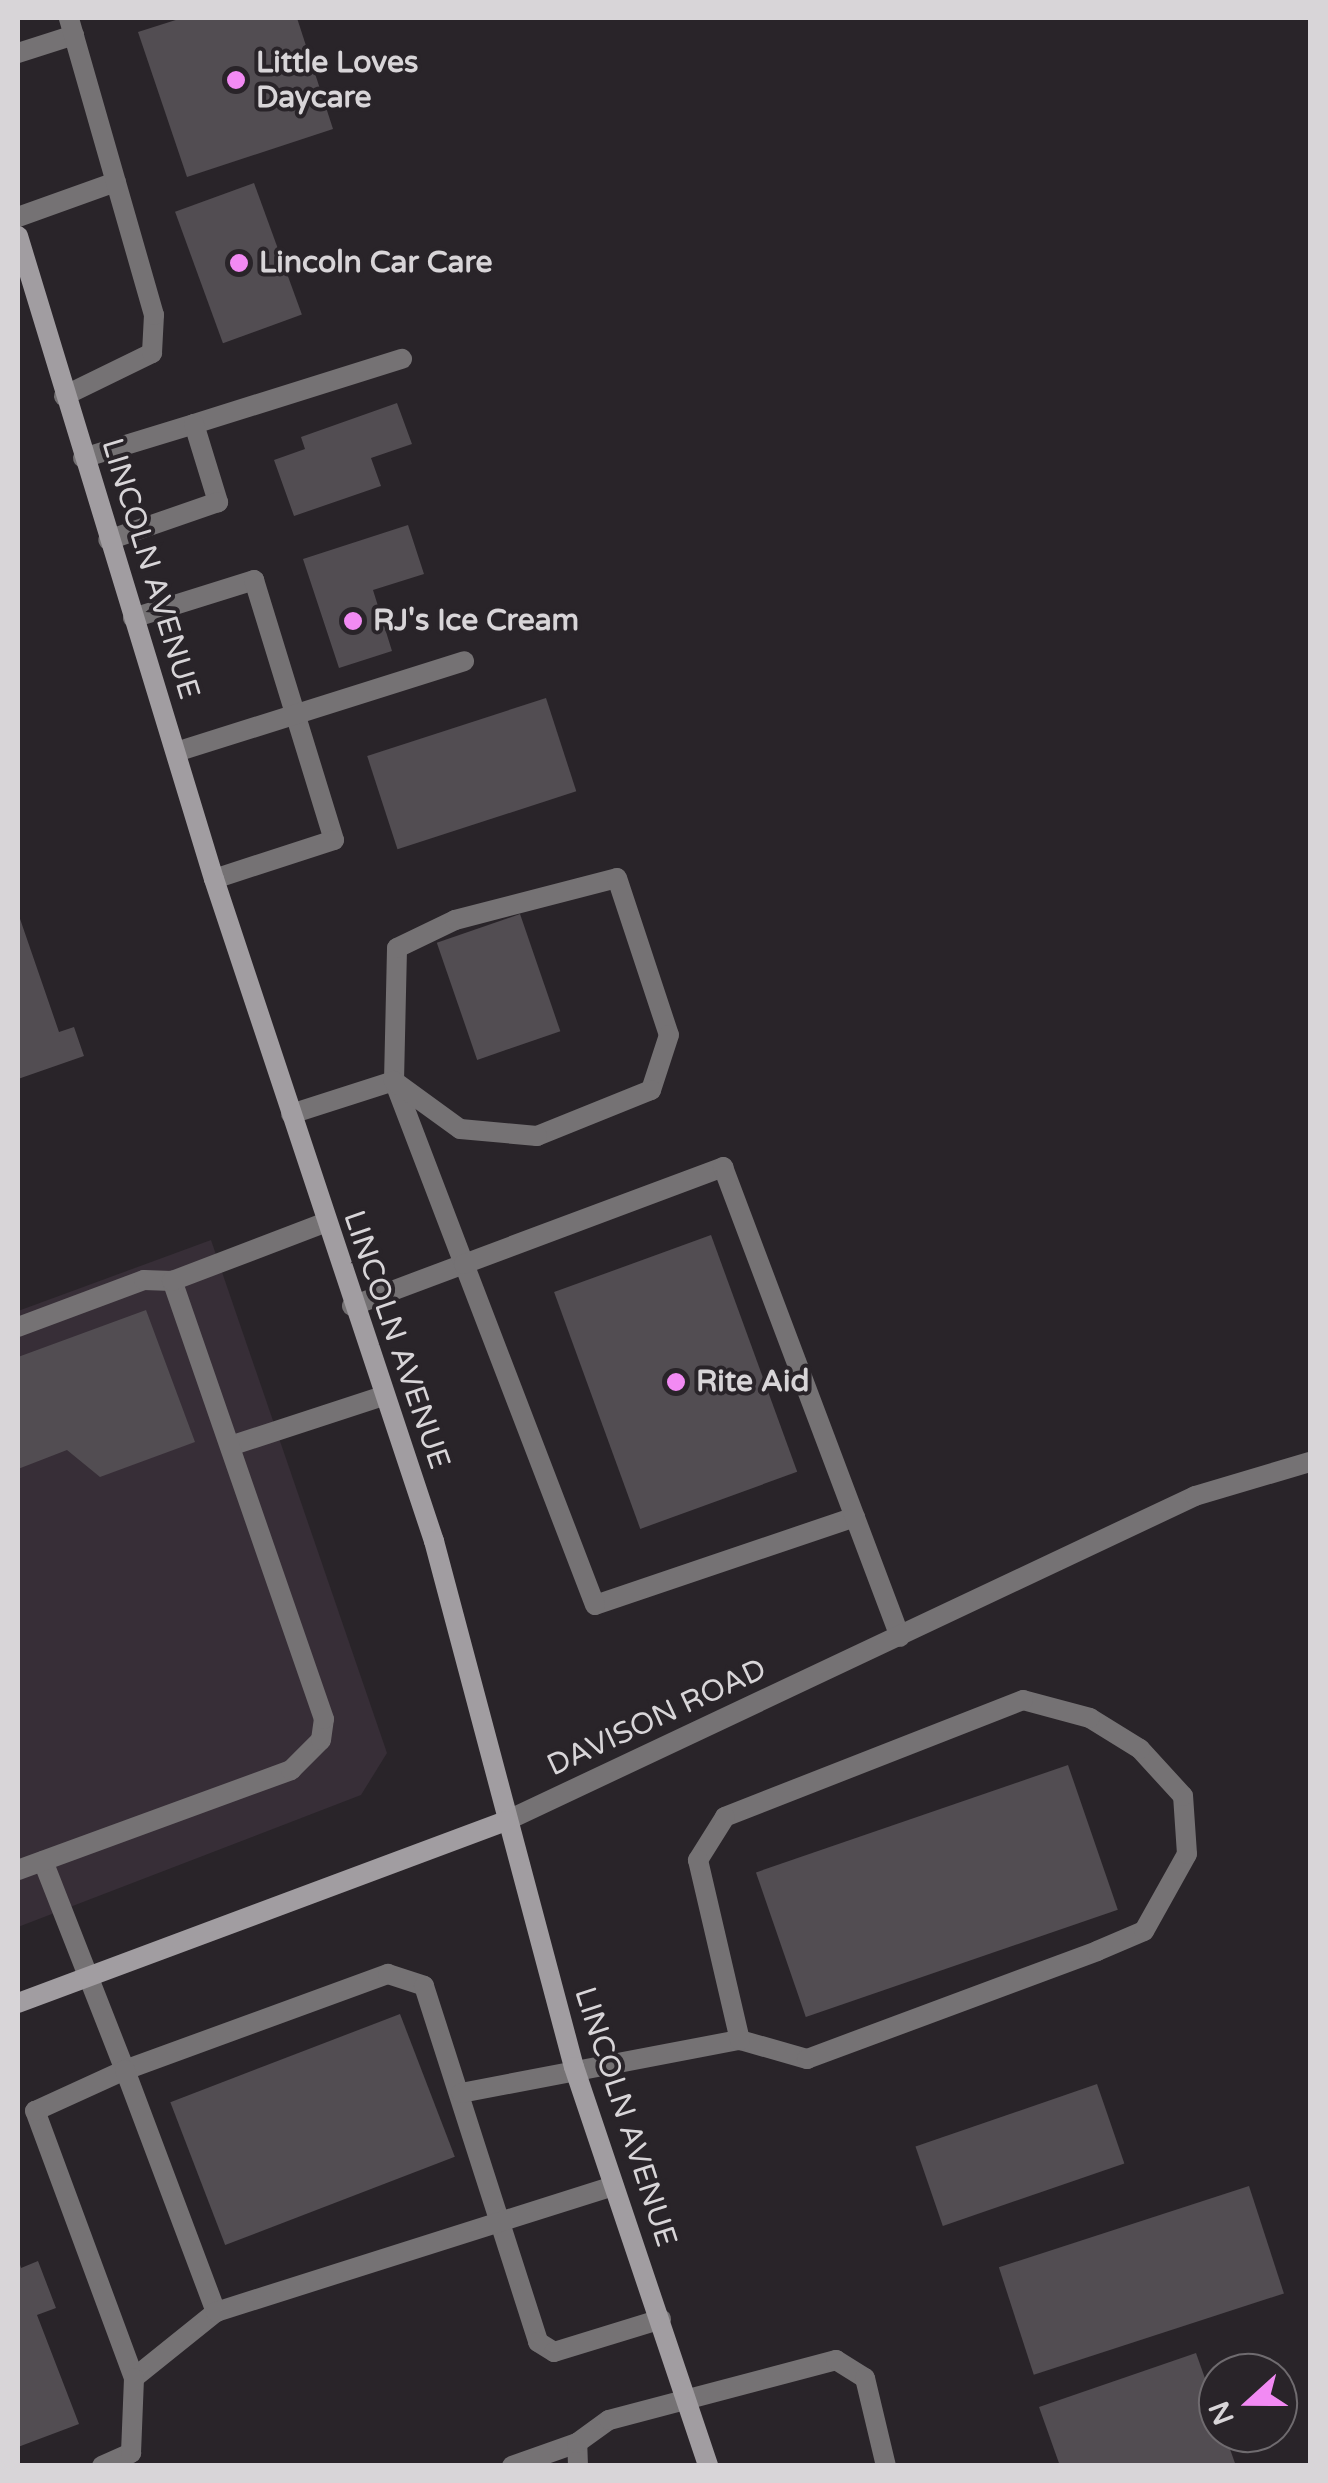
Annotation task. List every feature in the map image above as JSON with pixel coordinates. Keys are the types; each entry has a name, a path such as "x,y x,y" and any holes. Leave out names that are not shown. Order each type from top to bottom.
{"street":[{"path":"18,53 72,26 154,315 152,353 124,375 64,396"},
{"path":"18,217 116,182"},
{"name":"LINCOLN AVENUE","path":"18,236 214,879 324,1223 443,1572 574,2068 708,2466"},
{"path":"83,458 402,359"},
{"path":"108,540 218,502 194,424"},
{"path":"133,618 254,580 296,714 334,840 214,879"},
{"path":"176,752 464,660"},
{"path":"394,1081 460,1129 537,1136 652,1090 669,1035 617,878 455,920 397,948 394,1081 595,1605 855,1517"},
{"path":"291,1114 394,1081"},
{"path":"352,1306 723,1167 900,1638"},
{"path":"18,1327 144,1280 172,1281 324,1223"},
{"path":"18,1870 290,1770 322,1740 324,1719 172,1281"},
{"path":"230,1446 384,1396"},
{"name":"DAVISON ROAD","path":"18,2003 506,1821 1195,1496 1310,1462"},
{"path":"462,2094 574,2068 740,2040 807,2059 1144,1931 1187,1854 1183,1796 1140,1749 1090,1718 1023,1700 725,1817 698,1860 740,2040"},
{"path":"43,1861 83,1978 125,2070 216,2312"},
{"path":"102,2466 131,2453 134,2378 35,2111 125,2070 407,1974 436,2012 545,2350 661,2319"},
{"path":"134,2378 216,2312 500,2218 613,2186"},
{"path":"512,2466 577,2443 609,2420 685,2394 836,2360 865,2378 886,2466"},
{"path":"577,2443 578,2466"}],"shaded area":[{"path":"211,1240 387,1753 361,1795 18,1927 18,1311"}],"building":[{"name":"Little Loves Daycare","path":"182,18 297,18 333,129 187,177 138,32"},
{"name":"Lincoln Car Care","path":"254,183 302,315 223,343 175,212"},
{"path":"397,403 412,444 371,458 381,486 294,516 274,460 305,449 301,437"},
{"name":"RJ's Ice Cream","path":"408,525 424,574 373,590 392,651 339,668 303,559"},
{"path":"546,698 576,791 397,849 367,756"},
{"path":"18,913 59,1032 74,1027 84,1056 18,1079"},
{"path":"520,914 560,1031 477,1060 437,943"},
{"name":"Rite Aid","path":"711,1235 797,1472 640,1529 554,1292"},
{"path":"146,1310 195,1442 100,1477 67,1450 18,1469 18,1357"},
{"path":"1068,1765 1118,1910 806,2017 756,1872"},
{"path":"400,2014 455,2157 225,2245 170,2102"},
{"path":"1097,2084 1124,2163 943,2226 915,2147"},
{"path":"1249,2186 1284,2293 1034,2375 999,2267"},
{"path":"18,2258 21,2268 38,2261 56,2308 37,2315 79,2424 18,2447"},
{"path":"1196,2353 1198,2453 1231,2453 1236,2466 1060,2466 1039,2407"}],"place":[{"name":"Little Loves Daycare","path":"236,80"},
{"name":"Lincoln Car Care","path":"239,263"},
{"name":"RJ's Ice Cream","path":"353,621"},
{"name":"Rite Aid","path":"676,1382"}]}
